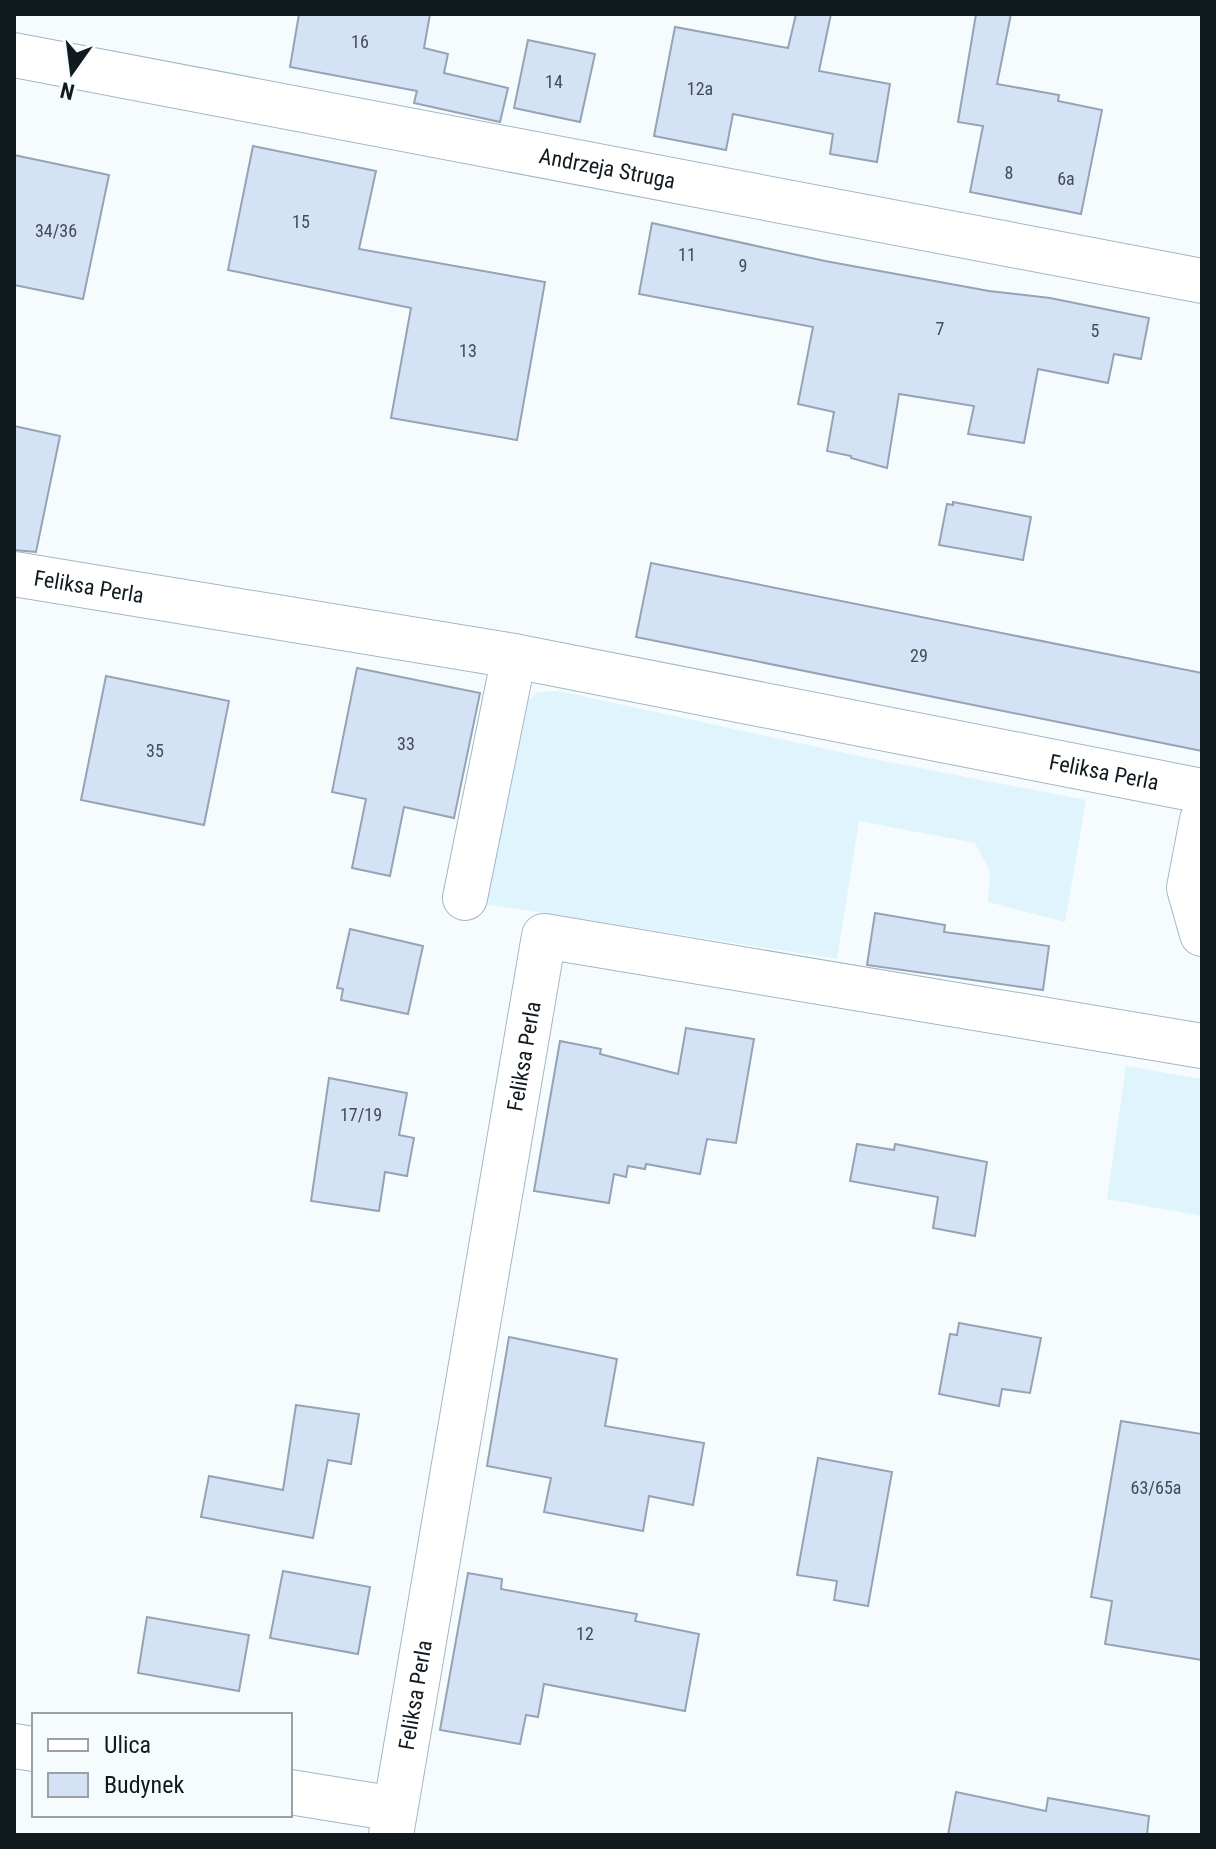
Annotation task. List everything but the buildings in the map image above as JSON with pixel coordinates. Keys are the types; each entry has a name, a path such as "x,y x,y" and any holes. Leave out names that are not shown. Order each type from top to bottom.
{"street":[{"name":"Andrzeja Struga","path":"14,55 1202,281"},
{"name":"Feliksa Perla","path":"14,574 514,656 1202,791"},
{"path":"465,898 514,656"},
{"path":"1202,820 1189,888 1202,934"},
{"name":"Feliksa Perla","path":"393,1822 544,936 1202,1046"},
{"path":"292,1793 393,1822"}],"shaded area":[{"path":"559,691 868,758 1086,800 1065,922 988,902 990,872 975,843 859,821 837,959 485,904 525,703 538,692"},
{"path":"1126,1066 1202,1079 1202,1216 1107,1199"}]}
